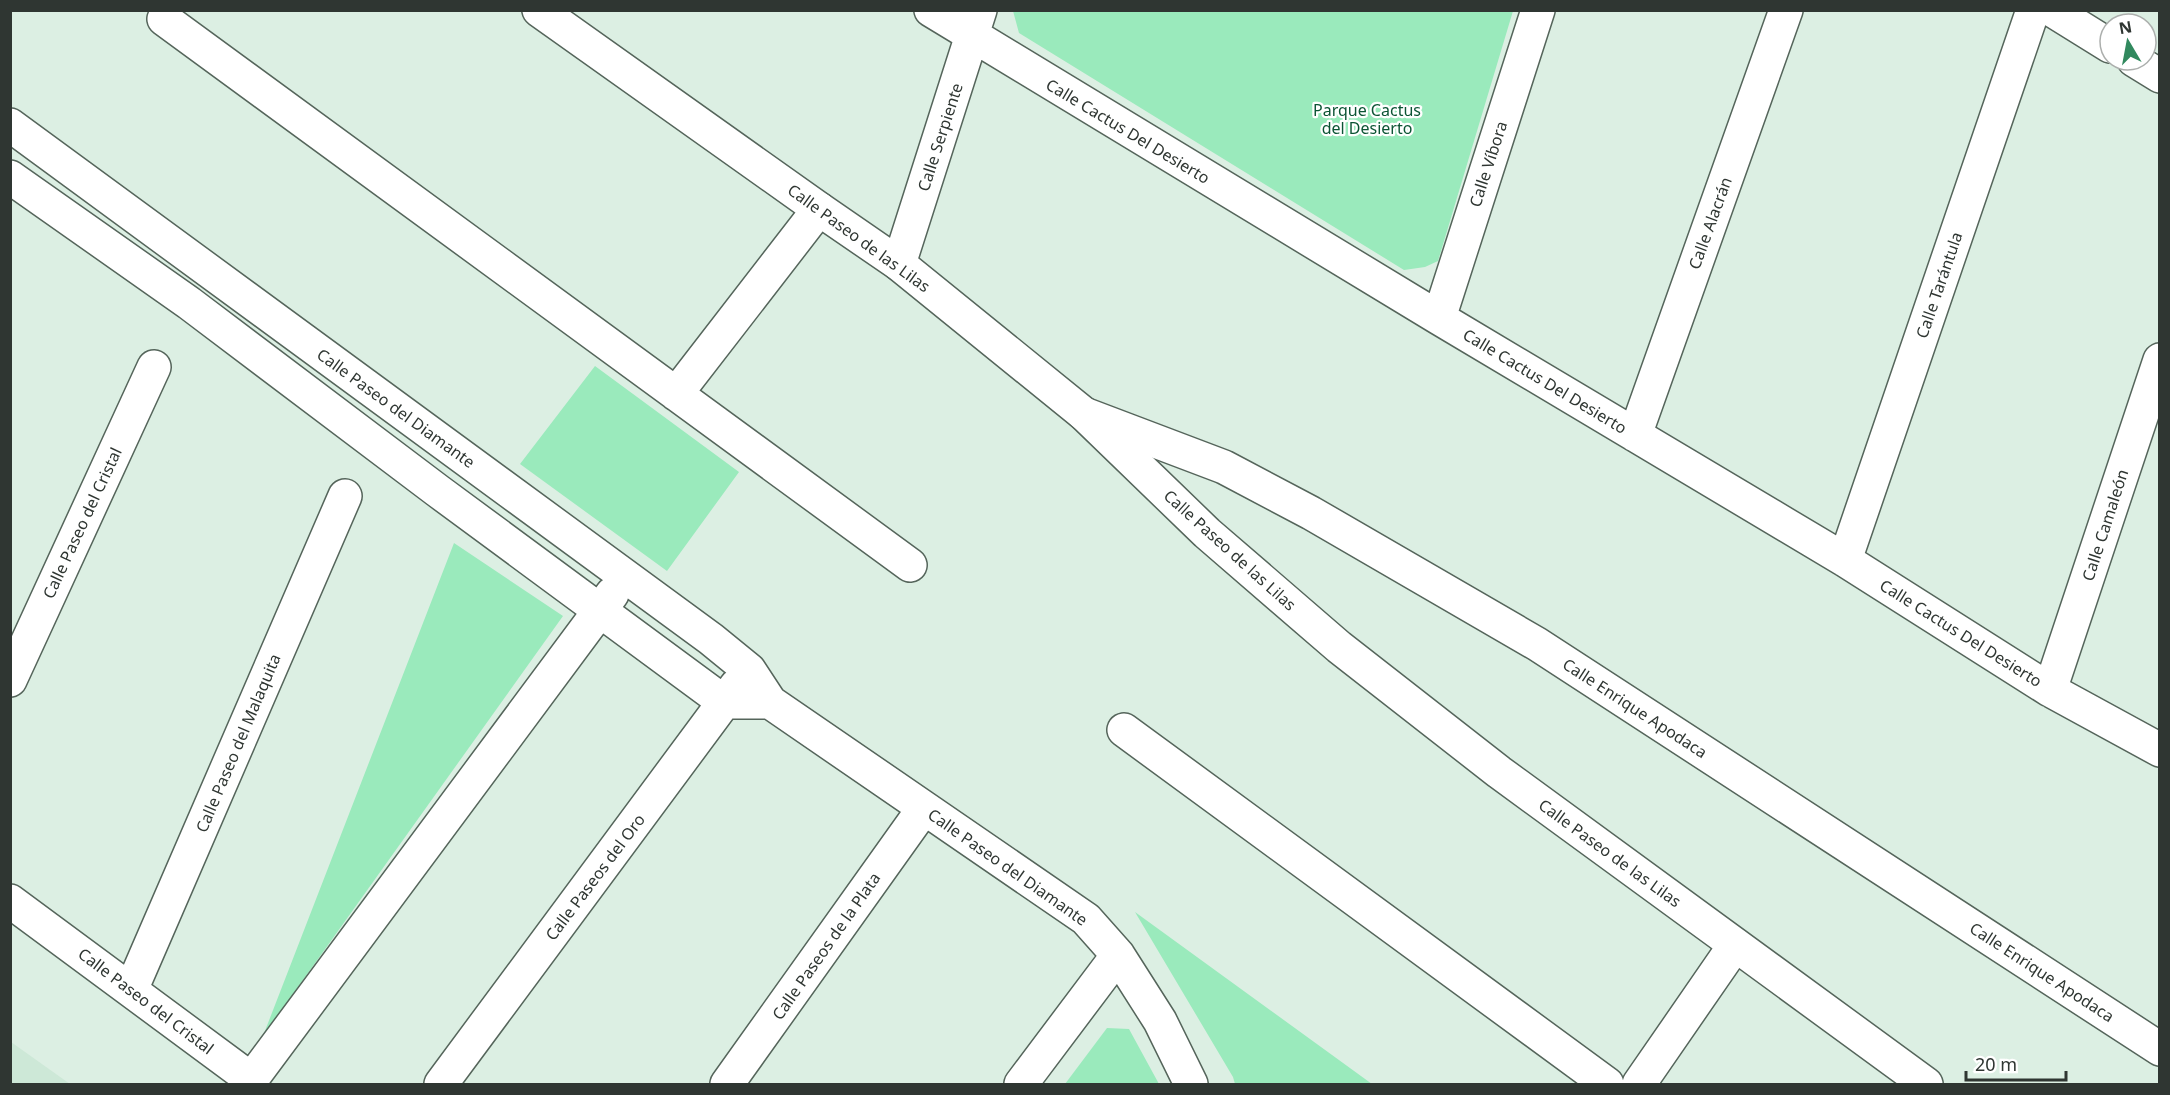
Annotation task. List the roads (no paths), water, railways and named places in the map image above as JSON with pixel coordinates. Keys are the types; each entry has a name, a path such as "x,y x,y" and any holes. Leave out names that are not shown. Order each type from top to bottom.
{"street":[{"name":"Calle Paseo de las Lilas","path":"540,10 899,264 1084,414 1208,533 1339,647 1499,772 1926,1084"},
{"name":"Calle Cactus Del Desierto","path":"931,10 976,24 1439,318 1845,560 2050,690 2160,750"},
{"name":"Calle Víbora","path":"1439,318 1538,10"},
{"name":"Calle Alacrán","path":"1635,435 1786,10"},
{"name":"Calle Tarántula","path":"1845,560 2033,10"},
{"path":"2052,10 2098,39"},
{"path":"164,19 910,565"},
{"name":"Calle Serpiente","path":"899,264 976,24"},
{"name":"Calle Paseo del Diamante","path":"10,125 711,639 748,670 770,702 1086,919 1118,955 1160,1021 1191,1084"},
{"path":"10,177 189,303 600,612 724,702 770,702"},
{"path":"676,394 819,209"},
{"name":"Calle Camaleón","path":"2050,690 2160,360"},
{"name":"Calle Paseo del Cristal","path":"10,680 154,367"},
{"name":"Calle Enrique Apodaca","path":"1084,414 1224,467 1311,513 1537,644 2160,1049"},
{"path":"438,491 463,457"},
{"name":"Calle Paseo del Malaquita","path":"131,990 345,496"},
{"path":"250,1082 600,612 624,575"},
{"name":"Calle Paseos del Oro","path":"441,1084 748,670"},
{"path":"1124,730 1607,1084"},
{"name":"Calle Paseos de la Plata","path":"727,1084 924,808"},
{"name":"Calle Paseo del Cristal","path":"10,901 250,1082"},
{"path":"1639,1084 1734,945"},
{"path":"1022,1084 1118,955"}],"park label":[{"name":"Parque Cactus del Desierto","path":"1367,119"}]}
